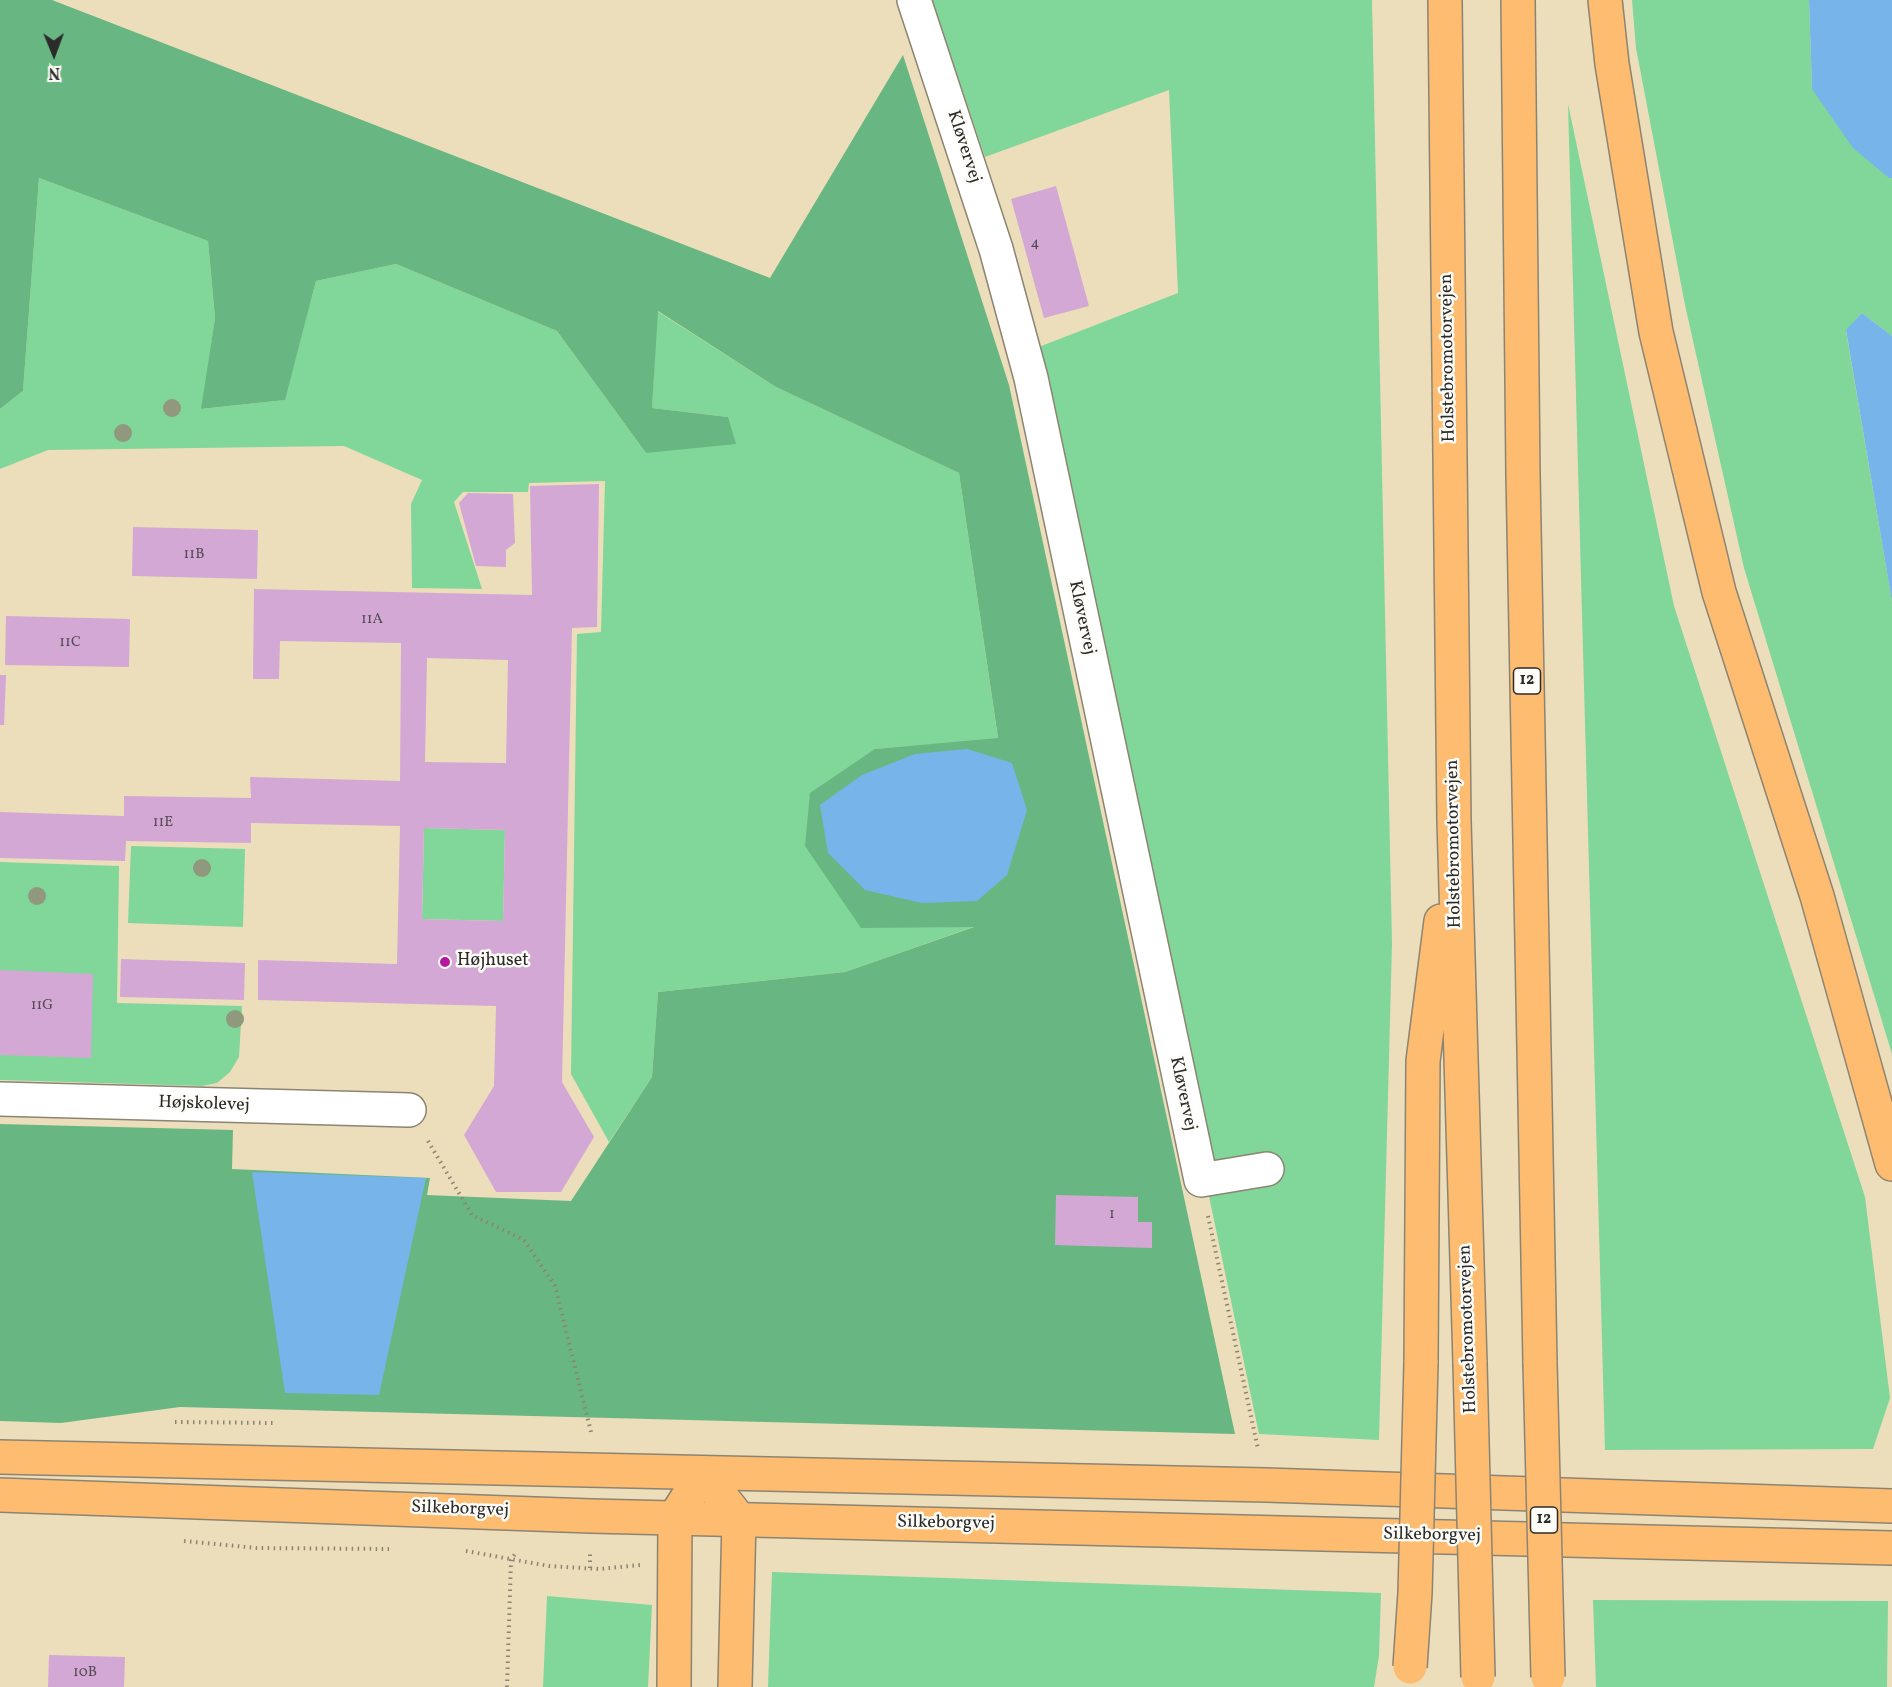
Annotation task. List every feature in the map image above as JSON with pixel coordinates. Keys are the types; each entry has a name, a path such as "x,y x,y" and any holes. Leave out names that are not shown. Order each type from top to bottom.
{"main road":[{"name":"Holstebromotorvejen","path":"1445,0 1454,821 1478,1682"},
{"name":"12","path":"1518,0 1523,474 1540,1363 1549,1682"},
{"path":"1605,0 1612,64 1656,332 1719,592 1817,896 1892,1164"},
{"path":"1409,1677 1415,1593 1421,1364 1423,1061 1454,821"},
{"path":"0,1457 1266,1485 1892,1506"},
{"path":"674,1687 675,1517 703,1473"},
{"path":"703,1473 739,1519 735,1687"},
{"name":"Silkeborgvej","path":"0,1495 739,1519 1892,1548"}],"street":[{"name":"Kløvervej","path":"914,0 996,249 1030,378 1201,1180"},
{"name":"Højskolevej","path":"0,1099 409,1110"},
{"path":"1201,1180 1267,1169"}],"path":[{"path":"409,1110 472,1215 524,1240 555,1286 593,1439"},
{"path":"1201,1180 1266,1485"},
{"path":"590,1552 590,1568"},
{"path":"507,1687 511,1560"}],"green space":[{"path":"0,0 52,0 770,278 903,55 1009,385 1235,1434 180,1407 61,1423 0,1421 0,1124 233,1130 232,1169 430,1178 427,1195 571,1201 652,1077 658,992 845,972 974,927 861,928 805,846 810,793 875,749 998,738 959,473 776,387 658,311 652,408 728,417 736,444 646,453 557,331 396,264 316,281 285,400 201,409 215,318 208,241 39,178 23,391 0,409"},
{"path":"932,0 1372,0 1392,943 1379,1440 1259,1434 1031,350 1178,293 1169,90 985,157"},
{"path":"1632,0 1809,0 1812,89 1889,178 1892,178 1892,336 1862,313 1846,331 1892,602 1892,1054 1744,568 1685,305 1636,48"},
{"path":"1568,104 1674,606 1865,1197 1890,1398 1873,1449 1605,1450"},
{"path":"39,178 208,241 215,318 202,409 284,400 316,281 396,264 557,331 646,453 728,417 652,408 657,311 776,387 959,473 998,739 875,749 976,926 845,972 658,992 652,1077 609,1142 571,1074 577,634 601,632 605,481 529,483 528,492 463,492 454,502 482,589 412,588 411,504 422,480 344,446 48,450 0,469 0,409 23,391"},
{"path":"424,828 505,830 503,921 422,919"},
{"path":"131,846 245,849 243,927 128,923"},
{"path":"0,862 119,866 117,1003 242,1006 239,1057 230,1072 217,1083 202,1086 0,1080"},
{"path":"772,1572 1381,1593 1379,1656 1374,1687 768,1687"},
{"path":"547,1596 652,1605 648,1687 543,1687"},
{"path":"1593,1600 1888,1601 1887,1687 1596,1687"}],"water":[{"path":"1809,0 1892,0 1892,178 1889,178 1853,148 1812,89"},
{"path":"1862,313 1892,336 1892,602 1846,330"},
{"path":"967,749 1012,763 1027,810 1007,875 977,901 922,903 865,890 828,853 820,805 862,775 915,754"},
{"path":"252,1172 426,1178 379,1395 285,1393"}],"building":[{"path":"1056,186 1089,306 1044,318 1011,199"},
{"path":"599,484 597,627 572,628 562,1082 594,1137 561,1192 496,1192 464,1135 494,1086 496,1006 258,1000 258,960 397,964 400,826 251,823 251,843 126,841 125,861 0,858 0,812 124,816 124,796 251,798 250,777 400,781 401,643 280,641 279,679 253,679 254,589 532,595 530,486","holes":["427,658 508,660 506,763 425,762","424,828 505,830 503,921 422,919"]},
{"path":"468,493 513,494 515,543 506,550 506,567 476,566 459,503"},
{"path":"133,527 258,530 257,579 132,576"},
{"path":"6,616 130,619 129,667 5,665"},
{"path":"0,675 6,675 4,725 0,725"},
{"path":"121,959 245,963 244,1000 120,997"},
{"path":"0,970 93,974 91,1058 0,1055"},
{"path":"1056,1195 1138,1197 1138,1222 1152,1222 1152,1248 1055,1245"},
{"path":"49,1655 125,1657 124,1687 48,1687"}],"place":[{"name":"Højhuset","path":"445,962"}]}
